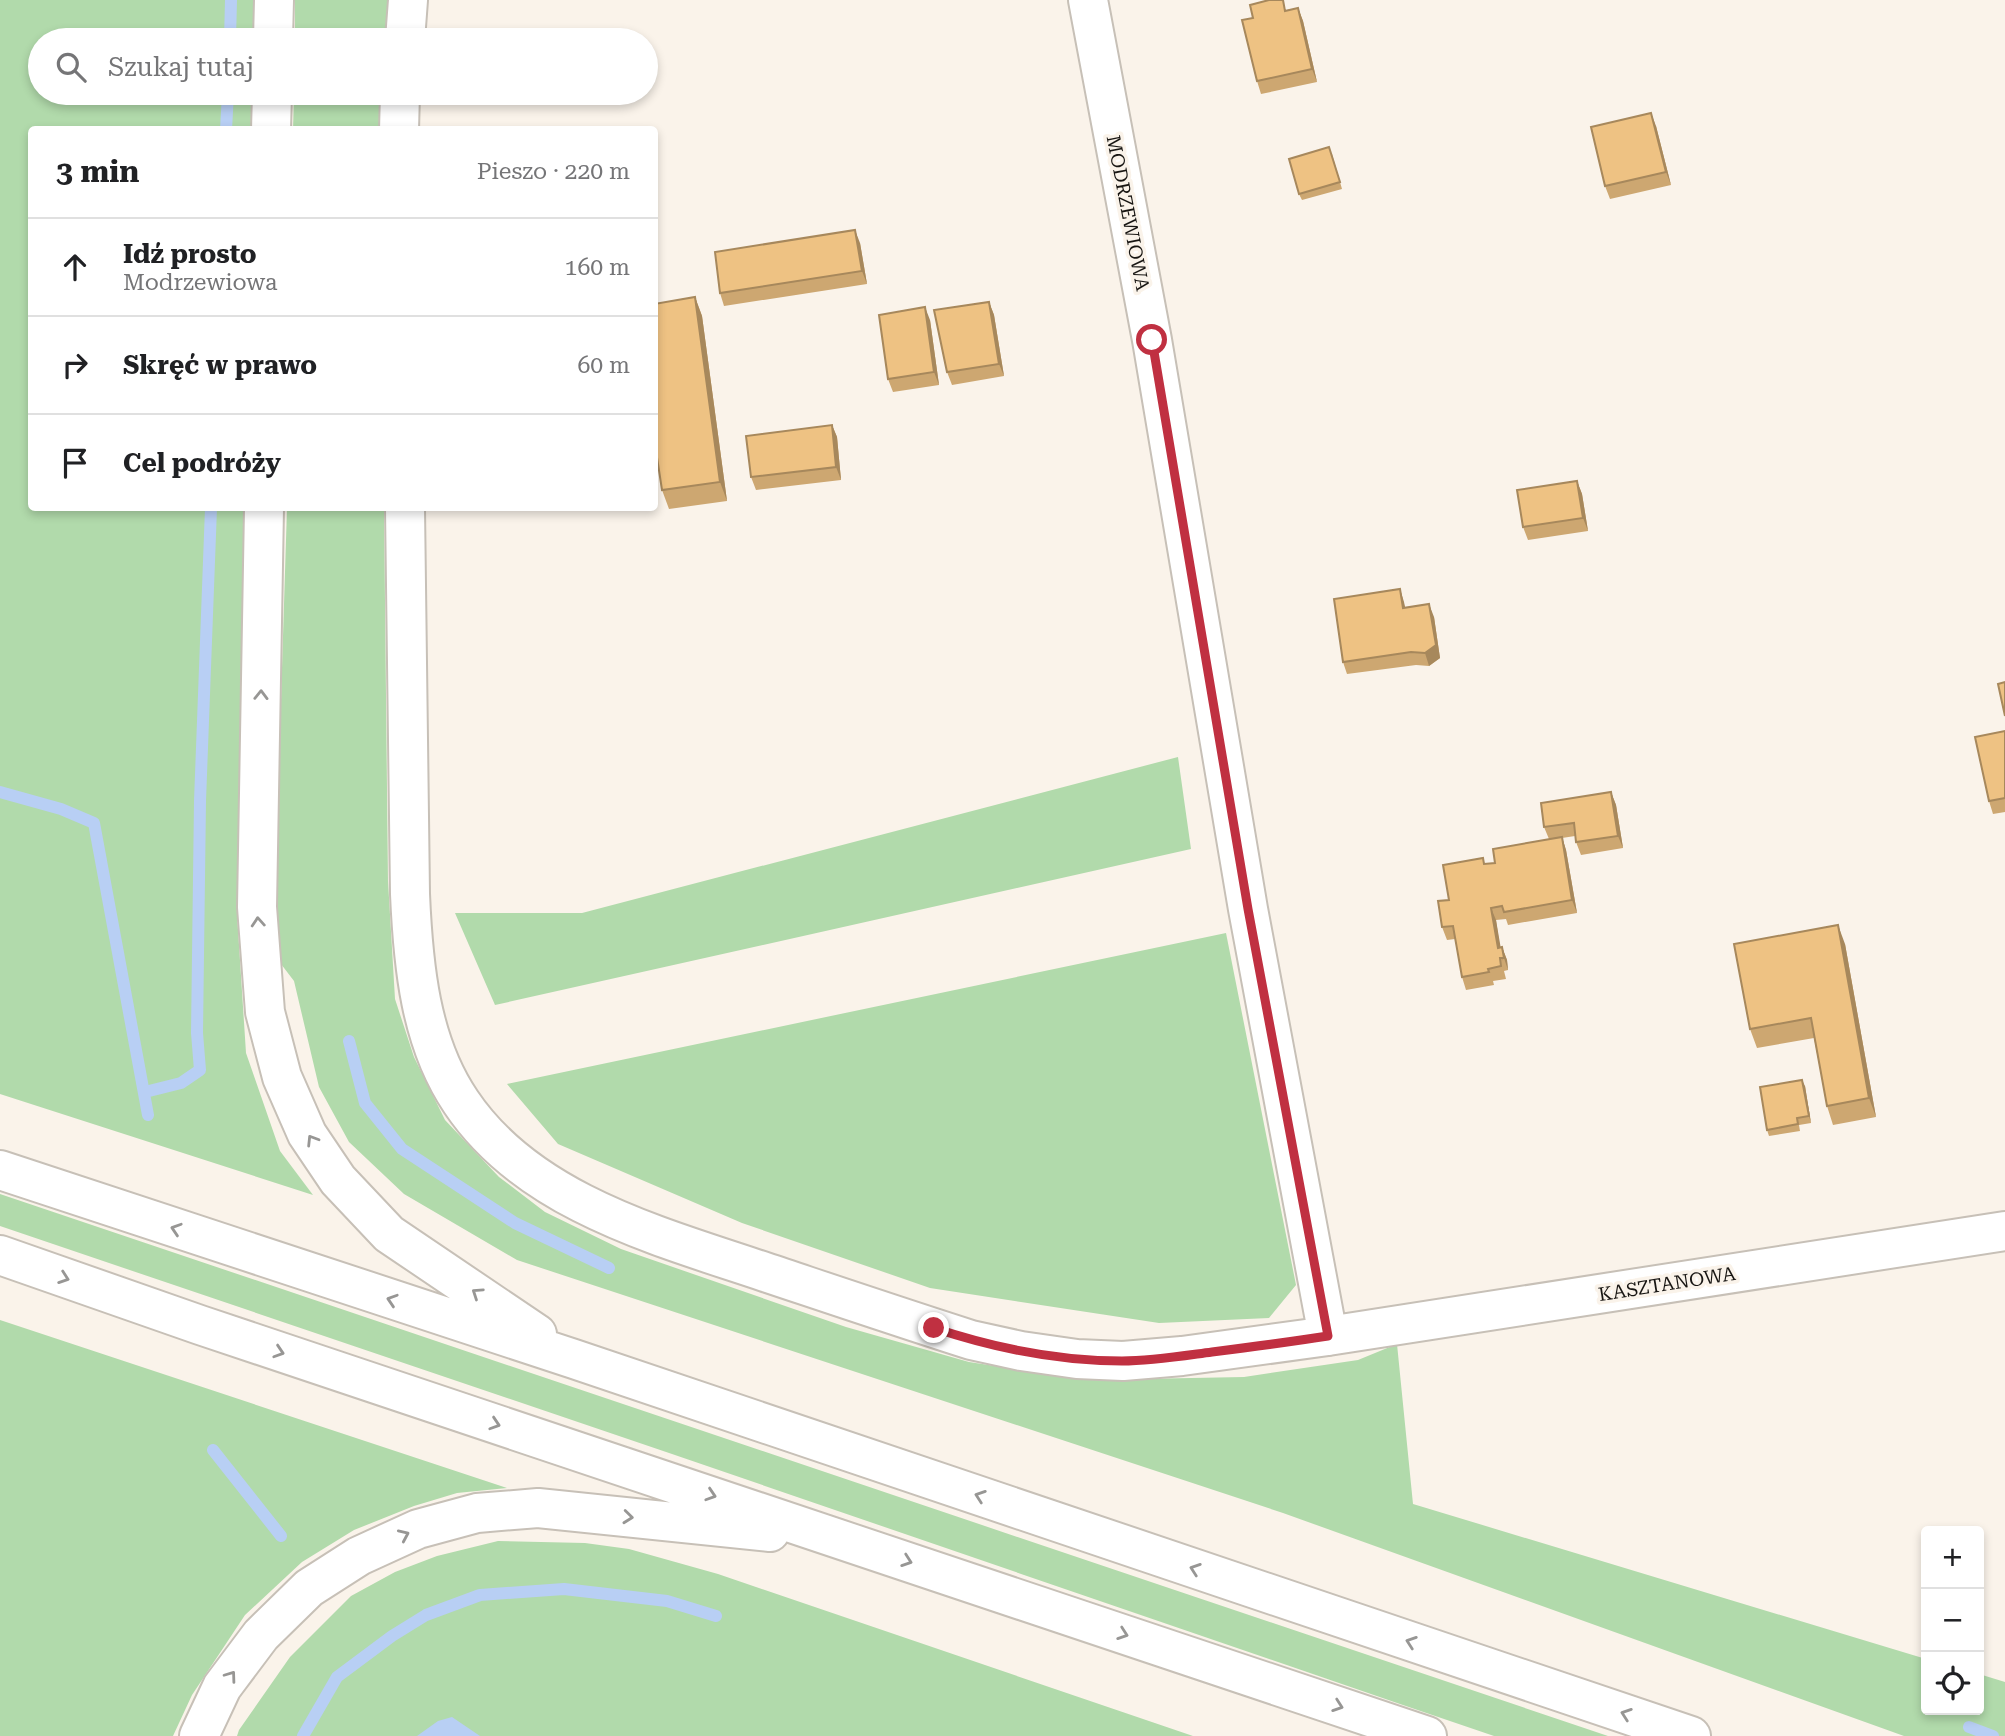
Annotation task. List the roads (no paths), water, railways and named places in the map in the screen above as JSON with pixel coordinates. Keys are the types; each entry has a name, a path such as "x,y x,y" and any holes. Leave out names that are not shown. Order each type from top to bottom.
{"main road":[{"path":"273,28 274,0"},
{"path":"406,28 408,0"},
{"name":"MODRZEWIOWA","path":"1087,0 1152,340 1248,909 1328,1336"},
{"path":"271,126 272,105"},
{"path":"399,126 400,105"},
{"path":"264,511 257,907 265,1012 282,1077 307,1133 338,1180 389,1234 574,1359"},
{"name":"KASZTANOWA","path":"405,511 410,894 412,949 418,990 440,1062 460,1101 489,1138 566,1196 613,1219 683,1245 971,1340 1077,1359 1124,1361 1328,1336 2005,1231"},
{"path":"0,1170 574,1359 1691,1736"},
{"path":"0,1255 200,1325 1427,1736"},
{"path":"199,1736 222,1687 261,1635 309,1588 359,1556 418,1529 477,1513 538,1508 842,1539"}],"water":[{"path":"452,1717 480,1736 417,1736 438,1721"}],"waterway":[{"path":"230,28 231,0"},
{"path":"226,126 227,105"},
{"path":"145,1092 181,1083 200,1070 197,1033 200,801 211,511"},
{"path":"0,792 61,809 94,823 148,1115"},
{"path":"349,1041 365,1103 402,1149 515,1223 609,1268"},
{"path":"213,1450 281,1536"},
{"path":"303,1736 337,1677 392,1636 426,1615 480,1595 564,1589 667,1601 716,1616"},
{"path":"1969,1727 1993,1736"}]}
